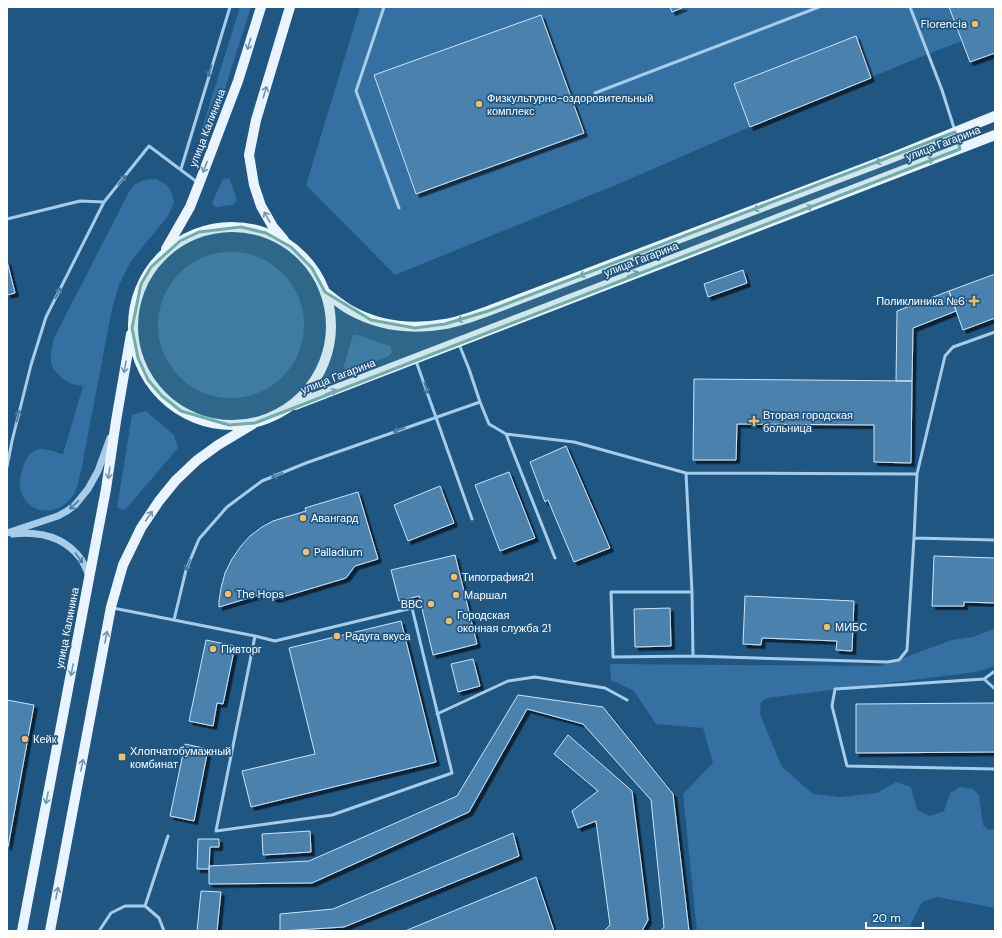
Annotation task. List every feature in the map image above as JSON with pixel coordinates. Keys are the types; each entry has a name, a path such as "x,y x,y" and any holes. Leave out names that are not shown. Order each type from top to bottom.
{"main road":[{"name":"улица Калинина","path":"22,931 106,489 135,305 141,284 151,267 164,253 190,207 238,81 261,7"},
{"path":"290,7 256,120 250,155 254,185 261,206 273,227 312,268 325,292 330,320 329,343 322,367 311,389 295,406"},
{"name":"улица Гагарина","path":"325,292 349,310 371,320 392,326 415,328 446,324 488,311 995,116"},
{"path":"955,132 960,149"},
{"name":"улица Гагарина","path":"255,423 458,342 995,135"},
{"path":"164,253 186,238 199,232 219,227 241,227 266,233 291,247"},
{"path":"132,328 138,358 148,380 162,396 182,411 206,421 229,425 255,423"},
{"path":"50,931 111,607 123,565 141,528 159,501 176,480 196,461 218,445 255,423"}],"street":[{"path":"7,534 58,516 75,505 88,489 98,472 116,421"},
{"path":"7,534 35,533 49,535 61,540 72,549 81,560 89,577"}],"lane":[{"path":"180,169 230,7"},
{"path":"384,7 356,91 399,208"},
{"path":"595,93 819,7"},
{"path":"910,7 942,90 955,132"},
{"path":"7,468 12,441 31,365 46,317 104,202 150,146 199,184"},
{"path":"7,219 80,201 104,202"},
{"path":"692,592 611,592 613,657 693,656 887,662 900,660 907,650 917,474 945,356 953,347 995,332"},
{"path":"458,342 469,368 480,402 490,424 506,434 574,442 686,473 917,474"},
{"path":"415,359 472,519"},
{"path":"174,620 186,570 199,539 227,507 262,481 306,463 480,402"},
{"path":"506,434 555,558"},
{"path":"686,473 692,592 693,656"},
{"path":"914,538 995,540"},
{"path":"111,607 255,636 275,641 412,608 452,773 332,815 216,831 255,636"},
{"path":"995,671 984,679 836,689 832,706 847,766 995,769"},
{"path":"437,714 508,682 535,677 605,688 627,700"},
{"path":"984,679 995,689"},
{"path":"145,906 168,836"},
{"path":"99,931 111,914 125,906 145,906 159,918 164,931"}],"highlighted area":[{"path":"955,132 960,149 255,423 229,425 181,411 162,396 148,380 138,358 132,328 141,284 151,267 180,241 199,232 241,227 266,233 291,247 312,268 325,292 371,320 415,328 445,324 488,311"}],"shaded area":[{"path":"240,7 251,7 210,135 207,139 202,138 201,132"},
{"path":"360,7 949,7 962,41 750,127 618,184 395,275 306,185"},
{"path":"229,178 237,200 233,205 216,207 212,204 222,180"},
{"path":"156,179 167,185 172,193 174,203 168,216 131,261 119,285 112,309 81,471 76,489 68,502 60,507 52,510 36,509 23,498 20,488 20,480 23,467 29,456 39,449 45,449 63,454 83,386 67,381 61,377 52,366 51,357 54,338 130,190 141,181"},
{"path":"224,252 238,252 252,255 272,264 283,273 292,284 301,304 304,325 301,346 292,366 283,377 272,386 252,395 238,398 224,398 210,395 190,386 179,377 170,366 161,346 158,332 158,318 161,304 170,284 179,273 190,264 210,255"},
{"path":"354,335 390,346 392,352 389,356 350,372 345,371 344,366"},
{"path":"146,411 174,435 178,448 125,510 117,508 132,415"},
{"path":"995,628 995,665 992,667 976,672 767,698 761,702 760,714 782,767 813,794 841,797 877,793 896,782 911,787 917,810 930,816 944,811 950,793 960,787 973,789 979,795 983,825 989,830 995,829 995,908 937,897 922,902 911,924 910,931 697,931 683,794 713,763 703,728 656,724 634,691 611,680 610,664 881,666 952,640 973,637"}],"building":[{"path":"670,7 684,7 672,12"},
{"name":"Florencia","path":"949,7 995,7 995,53 970,62"},
{"name":"Физкультурно-оздоровительный комплекс","path":"541,15 584,133 416,194 374,75"},
{"path":"856,36 871,78 750,127 734,84"},
{"path":"7,261 15,293 7,295"},
{"path":"743,270 747,283 708,297 704,284"},
{"name":"Поликлиника №6","path":"995,274 995,318 963,330 949,291"},
{"path":"949,291 956,311 913,328 912,381 896,381 897,311"},
{"path":"694,379 912,381 911,463 874,462 874,425 737,424 736,460 693,460"},
{"path":"566,446 610,548 574,562 548,500 545,502 530,462"},
{"path":"509,472 535,538 500,551 475,485"},
{"path":"440,486 454,523 408,541 394,505"},
{"name":"Palladium","path":"358,492 378,559 355,566 346,578 276,599 262,594 219,607 221,588 225,573 232,559 250,536 273,521 306,511 305,508"},
{"path":"455,555 477,644 433,655 419,596 399,601 391,570"},
{"path":"934,556 995,558 995,603 964,602 964,606 932,606"},
{"path":"745,596 854,601 852,651 836,650 837,641 762,638 761,645 743,644"},
{"path":"670,608 671,646 635,647 634,609"},
{"path":"401,621 436,762 251,807 242,771 315,754 289,648"},
{"path":"206,640 235,646 223,704 217,703 213,726 189,721"},
{"path":"473,659 480,686 458,692 451,664"},
{"path":"518,695 603,707 673,794 689,931 661,931 664,927 651,800 583,724 527,709 469,812 312,883 209,884 209,866 309,861 457,796"},
{"path":"7,700 34,705 8,847 7,846"},
{"path":"995,703 995,752 856,753 856,704"},
{"path":"568,735 632,791 648,920 642,931 604,931 610,925 596,821 578,828 572,811 598,791 554,754"},
{"path":"185,744 208,749 194,821 170,816"},
{"path":"310,831 311,852 263,855 262,834"},
{"path":"513,833 519,856 344,927 280,931 280,914 333,909"},
{"path":"198,839 219,839 219,847 210,847 209,869 197,869"},
{"path":"536,877 554,931 405,931"},
{"path":"201,891 221,892 217,931 197,931"}],"place":[{"name":"Florencia","path":"975,24"},
{"name":"Физкультурно-оздоровительный комплекс","path":"479,104"},
{"name":"Поликлиника №6","path":"974,301"},
{"name":"Вторая городская больница","path":"754,421"},
{"name":"Авангард","path":"303,518"},
{"name":"Palladium","path":"306,552"},
{"name":"Типография21","path":"454,577"},
{"name":"The Hops","path":"228,594"},
{"name":"Маршал","path":"456,595"},
{"name":"ВВС","path":"431,604"},
{"name":"Городская оконная служба 21","path":"449,621"},
{"name":"МИБС","path":"827,627"},
{"name":"Радуга вкуса","path":"337,636"},
{"name":"Пивторг","path":"213,649"},
{"name":"Кейк","path":"25,739"},
{"name":"Хлопчатобумажный комбинат","path":"122,757"}]}
